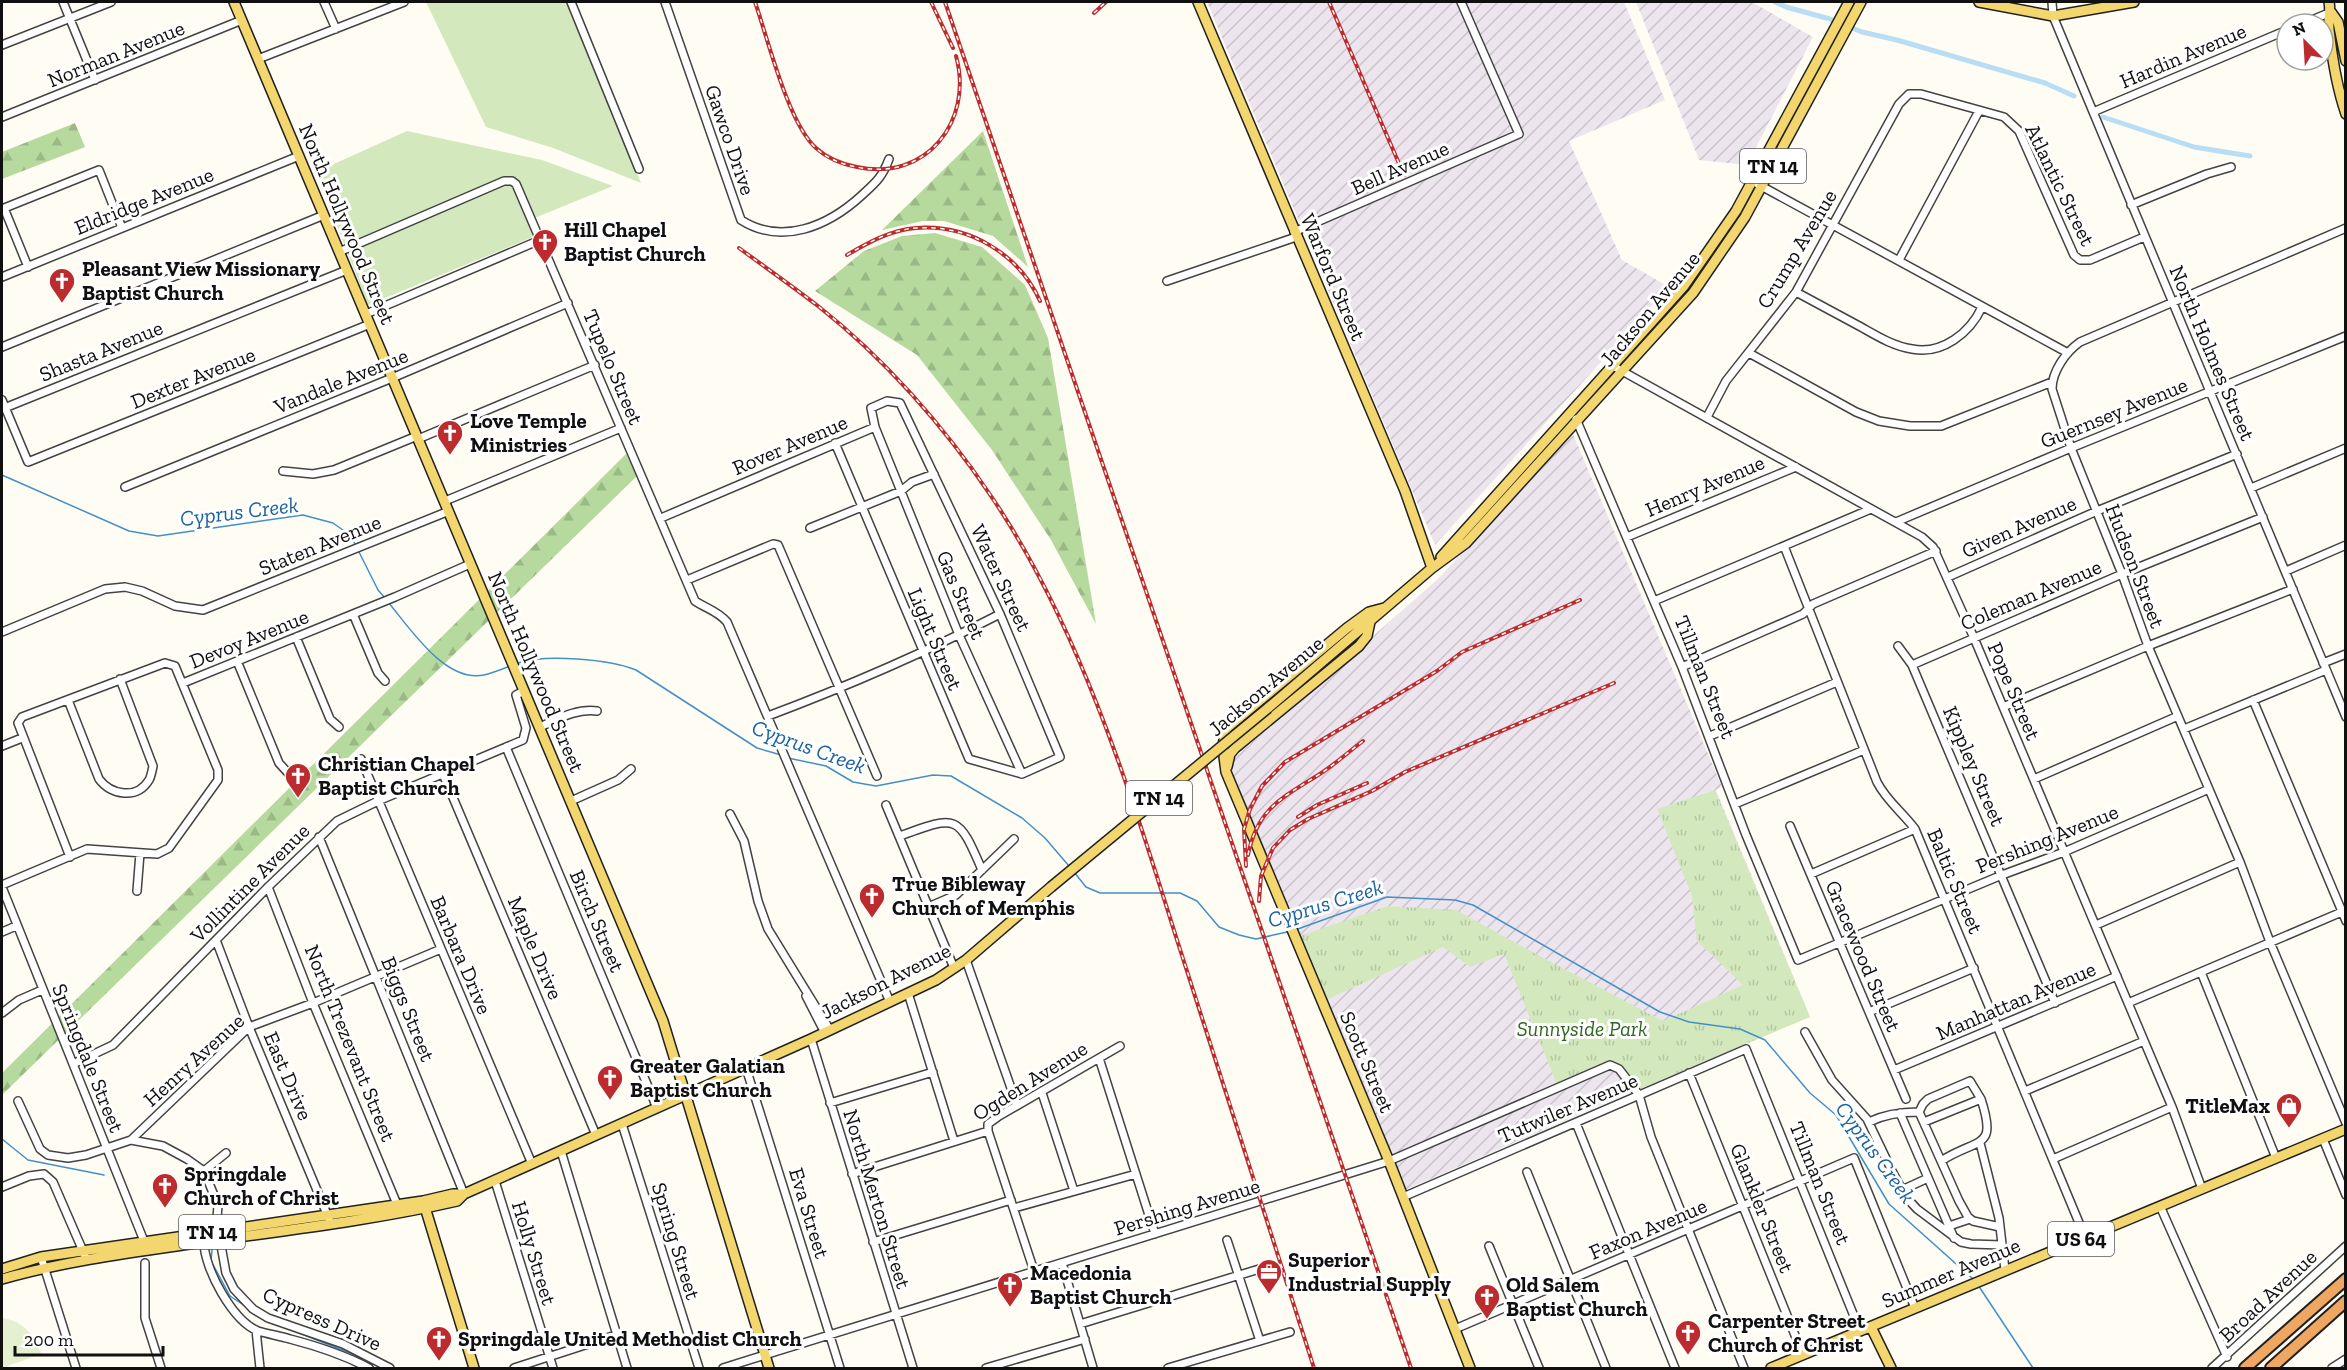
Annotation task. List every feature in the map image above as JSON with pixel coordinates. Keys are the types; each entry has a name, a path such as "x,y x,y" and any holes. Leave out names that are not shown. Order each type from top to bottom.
{"highway":[{"path":"2246,1368 2346,1279"},
{"path":"2271,1368 2346,1301"}],"main road":[{"name":"North Hollywood Street","path":"234,2 663,1021 769,1368"},
{"name":"Warford Street","path":"1198,2 1405,491 1432,568"},
{"name":"Jackson Avenue","path":"1432,568 1493,497 1684,286 1736,211 1849,2"},
{"name":"Jackson Avenue","path":"424,1204 439,1205 457,1201 464,1194 827,1032 954,968 1268,708 1432,568 1466,543 1692,293 1745,217 1861,2"},
{"path":"1979,2 2053,16 2134,2"},
{"path":"2329,2 2331,12"},
{"path":"2335,18 2344,45 2346,61"},
{"path":"2335,57 2346,114"},
{"name":"Scott Street","path":"1387,607 1369,612 1347,628 1227,728 1223,738 1226,772 1389,1161 1470,1368"},
{"path":"1226,772 1230,754 1234,748 1359,646 1367,636 1370,622"},
{"name":"Summer Avenue","path":"1772,1368 2346,1129"},
{"name":"Jackson Avenue","path":"2,1269 146,1245 330,1224 424,1204 453,1194 464,1194"},
{"path":"424,1204 474,1368"},
{"path":"430,1225 432,1214 439,1205"},
{"name":"Jackson Avenue","path":"146,1245 204,1247 218,1236 328,1214 399,1208"},
{"name":"Jackson Avenue","path":"2,1279 43,1262"},
{"path":"1871,1327 1891,1368"}],"street":[{"path":"63,2 95,80"},
{"path":"2,45 111,2"},
{"path":"324,2 336,29"},
{"path":"258,59 404,2"},
{"path":"571,2 639,169"},
{"name":"Gawco Drive","path":"665,2 741,220 753,227 780,232 802,230 825,222 847,209 881,178 889,159"},
{"name":"Bell Avenue","path":"1167,281 1295,235 1519,134 1461,2"},
{"name":"North Holmes Street","path":"2052,2 2053,16 2346,717"},
{"name":"Norman Avenue","path":"2,117 242,20"},
{"name":"Hardin Avenue","path":"2093,112 2275,35"},
{"name":"Atlantic Street","path":"1909,94 1920,94 2004,117 2019,131 2074,255 2080,260 2090,260 2144,237"},
{"name":"Crump Avenue","path":"1707,417 1726,381 1796,292 1899,104 1909,94"},
{"path":"1899,261 1979,111"},
{"name":"Eldridge Avenue","path":"2,277 299,156"},
{"path":"2131,205 2207,174 2231,167"},
{"path":"28,267 3,208 99,170 122,228"},
{"name":"Tupelo Street","path":"339,252 499,183 510,180 516,184 696,601 720,613 728,622 890,1002"},
{"path":"1752,182 2067,353"},
{"path":"2,347 324,215"},
{"path":"1749,353 1856,412 1879,421 1910,426 1941,426 2052,382 2067,353 2089,337 2346,228"},
{"path":"366,314 540,240"},
{"name":"Shasta Avenue","path":"2,405 347,270"},
{"path":"1684,286 1692,293"},
{"path":"1796,292 1896,346 1915,350 1943,346 1964,333 1975,322 1982,307"},
{"name":"Vandale Avenue","path":"125,487 568,303"},
{"name":"Dexter Avenue","path":"2,405 28,462 370,324"},
{"name":"Guernsey Avenue","path":"1896,522 2346,336"},
{"path":"283,471 313,474 334,470 596,365"},
{"name":"Pope Street","path":"1613,366 1896,522 1922,537 1936,551 2172,1107 2202,1189"},
{"name":"Hudson Street","path":"2052,382 2055,403 2071,448 2122,574 2148,646 2240,862 2270,942 2346,1123"},
{"name":"Rover Avenue","path":"661,518 875,427 871,408 887,401 900,403 907,415"},
{"name":"Tillman Street","path":"1572,410 1682,667 1798,960"},
{"name":"Water Street","path":"907,415 1000,614 1060,757 1022,774"},
{"name":"Gas Street","path":"875,427 959,635 1022,774"},
{"name":"Staten Avenue","path":"2,632 105,589 125,587 175,606 203,610 368,543 621,428"},
{"name":"Light Street","path":"835,443 969,759 1022,774"},
{"path":"2251,488 2346,448"},
{"name":"Given Avenue","path":"1947,577 2097,511 2237,454"},
{"name":"Henry Avenue","path":"1627,537 1796,466"},
{"path":"810,528 901,491 912,482 934,474"},
{"path":"1493,497 1501,505"},
{"path":"1654,601 1871,509"},
{"name":"Coleman Avenue","path":"1912,665 2122,574 2263,517"},
{"path":"687,580 777,544 877,776"},
{"path":"2286,571 2346,545"},
{"name":"Baltic Street","path":"1784,546 1864,750 1884,795 1904,814 1915,829 2085,1237"},
{"name":"Given Avenue","path":"1682,667 1809,610 1813,604 1936,551"},
{"name":"Devoy Avenue","path":"22,738 18,723 22,717 165,663 175,666 183,683 470,564"},
{"path":"2003,707 2148,646 2293,589"},
{"path":"353,614 378,673 385,681"},
{"path":"768,716 840,689 1000,614"},
{"path":"296,637 330,719 339,727"},
{"name":"Kippley Street","path":"1898,646 1912,665 2055,1003"},
{"path":"2184,729 2253,700 2346,654"},
{"path":"237,661 279,763 290,775"},
{"path":"68,700 99,779 115,792 133,793 140,790 149,780 153,766 120,680"},
{"path":"1710,736 1837,682"},
{"path":"2,886 87,849 157,854 169,848 218,780 218,770 183,683"},
{"name":"Vollintine Avenue","path":"73,1064 113,1045 268,887 319,837 348,814 523,740 526,728 516,695 522,687"},
{"path":"2253,700 2344,911 2346,921"},
{"path":"540,727 582,711 597,711"},
{"path":"2034,779 2178,716"},
{"path":"2,746 22,738 70,857"},
{"name":"Birch Street","path":"506,747 657,1108"},
{"path":"1735,804 1864,750"},
{"name":"Barbara Drive","path":"361,759 532,1164"},
{"path":"571,801 618,780 631,769"},
{"name":"Maple Drive","path":"443,774 596,1136"},
{"name":"Pershing Avenue","path":"1798,960 1944,898 2064,852 2209,789"},
{"path":"886,805 954,968"},
{"path":"730,814 744,841 758,901 768,929 827,1032"},
{"path":"900,836 937,823 959,826 968,835 982,870"},
{"name":"Gracewood Street","path":"1790,826 1906,1099"},
{"path":"1810,874 1915,829"},
{"name":"Biggs Street","path":"319,837 464,1194"},
{"path":"928,907 956,895 1014,839"},
{"path":"137,891 140,853"},
{"path":"2096,925 2240,862"},
{"name":"Springdale Street","path":"2,886 16,926 146,1245"},
{"name":"North Trezevant Street","path":"268,887 399,1208"},
{"path":"2128,1003 2344,911"},
{"path":"2,932 16,926"},
{"name":"East Drive","path":"216,940 249,1027 328,1214 330,1224"},
{"name":"Henry Avenue","path":"18,1101 40,1149 48,1155 68,1158 86,1155 131,1140 249,1027 314,1004 441,949"},
{"path":"966,960 1017,1105"},
{"path":"1869,1012 1974,968"},
{"path":"2201,972 2276,1158"},
{"name":"Manhattan Avenue","path":"1894,1070 2117,976"},
{"path":"2,1013 19,1000 42,990"},
{"path":"908,993 954,1141"},
{"path":"1805,1032 1832,1080 1869,1122 1902,1190 1917,1209 1954,1238 1971,1244 2002,1245"},
{"name":"North Merton Street","path":"811,1039 913,1368"},
{"path":"2025,1091 2144,1041"},
{"name":"Ogden Avenue","path":"852,1174 988,1131 988,1124 1017,1105 1042,1093 1120,1046"},
{"name":"Tillman Street","path":"1746,1049 1860,1331"},
{"name":"Tutwiler Avenue","path":"1403,1197 1746,1049"},
{"path":"1099,1058 1155,1234"},
{"name":"Pershing Avenue","path":"723,1368 1389,1161 1610,1065 1619,1069 1639,1095"},
{"name":"Eva Street","path":"746,1068 840,1368"},
{"path":"830,1103 933,1072"},
{"name":"Glankler Street","path":"1689,1073 1803,1355"},
{"path":"1919,1112 1928,1099 1970,1081 1981,1099 1989,1129 1980,1143 1964,1148 1941,1161"},
{"path":"1042,1093 1074,1191"},
{"path":"1639,1095 1651,1137 1744,1368"},
{"path":"1924,1122 1981,1099"},
{"path":"2053,1159 2172,1107"},
{"path":"1869,1122 1879,1117 1919,1112"},
{"path":"1919,1112 1959,1201 1970,1219"},
{"path":"1900,1113 1954,1238"},
{"path":"1576,1123 1675,1368"},
{"name":"Spring Street","path":"622,1124 699,1368"},
{"path":"988,1131 1034,1271"},
{"path":"2323,1139 2346,1195"},
{"path":"131,1140 162,1146 187,1159 204,1172 226,1153"},
{"path":"1980,1143 2000,1227 2005,1270"},
{"path":"561,1151 627,1368"},
{"name":"Faxon Avenue","path":"1455,1329 1854,1158 1915,1308"},
{"name":"Cypress Drive","path":"204,1172 218,1205 218,1236 226,1273 234,1289 253,1309 268,1318 343,1344 390,1368"},
{"path":"1527,1172 1606,1368"},
{"path":"2,1187 28,1176 44,1174 53,1182 84,1255"},
{"path":"1014,1208 1136,1174"},
{"path":"1902,1190 1928,1178"},
{"name":"Holly Street","path":"495,1181 553,1368"},
{"path":"873,1242 1011,1200"},
{"path":"2160,1206 2227,1357"},
{"path":"1948,1226 1970,1219 2000,1227"},
{"path":"1227,1240 1260,1341"},
{"path":"1489,1246 1539,1368"},
{"name":"Broad Avenue","path":"2212,1368 2227,1357 2346,1246"},
{"name":"Cypress Drive","path":"204,1247 219,1290 239,1315 256,1330 349,1357 369,1368"},
{"path":"43,1262 76,1368"},
{"path":"144,1263 145,1318 160,1368"},
{"path":"1062,1263 1093,1368"},
{"path":"1080,1324 1269,1266"},
{"path":"256,1330 260,1368"},
{"path":"1168,1368 1290,1332"},
{"path":"514,1368 616,1335"},
{"path":"986,1368 1085,1339"},
{"path":"2332,1368 2346,1359"}],"shaded area":[{"path":"1207,2 1624,2 1665,100 1569,141 1622,260 1669,287 1435,545"},
{"path":"1636,2 1752,2 1813,37 1747,165 1699,160"},
{"path":"1573,434 1722,787 1716,790 1810,1017 1767,1033 1405,1190 1232,772 1232,760 1438,579"}],"green space":[{"path":"426,2 566,2 641,183 553,148 486,127"},
{"path":"75,123 85,147 2,179 2,152"},
{"path":"407,131 542,160 613,186 527,221 533,237 368,305 316,172"},
{"path":"983,131 1028,267 993,236 944,221 923,221 882,230"},
{"path":"935,233 982,247 1025,285 1048,338 1096,624 1051,540 992,450 917,355 815,291 864,251 902,236"},
{"path":"626,454 637,476 2,1095 2,1073"},
{"name":"Sunnyside Park","path":"1715,790 1810,1017 1635,1091 1619,1069 1610,1065 1558,1087 1504,954 1470,967 1443,947 1326,1000 1300,936 1388,906 1456,910 1663,1021 1743,985 1697,941 1692,896 1657,809"},
{"path":"2,1318 22,1325 35,1340 41,1354 2,1368"}],"waterway":[{"path":"1775,2 1830,19 1862,32 2045,83 2074,96"},
{"path":"2103,117 2194,147 2250,156"},
{"name":"Cyprus Creek","path":"2,475 129,531 158,536 303,515 333,523 350,535 356,546"},
{"name":"Cyprus Creek","path":"358,550 378,590 385,598"},
{"name":"Cyprus Creek","path":"388,602 418,639 442,662 456,671 470,675 484,675 510,666"},
{"name":"Cyprus Creek","path":"518,663 544,659 577,659 610,663 636,670 757,748 781,755"},
{"name":"Cyprus Creek","path":"788,758 826,766 853,782 876,786 933,775 951,776 1022,818 1045,838 1069,866"},
{"name":"Cyprus Creek","path":"1074,872 1086,887 1100,893 1180,893 1197,901 1219,927 1239,935 1256,939 1287,932"},
{"name":"Cyprus Creek","path":"1295,930 1387,897 1455,900 1473,905 1660,1012 1689,1022 1740,1029 1765,1040 1810,1093 1836,1115 1889,1204 1973,1279"},
{"path":"2,1139 28,1160 104,1175"},
{"path":"209,1248 212,1250 211,1261 230,1296 248,1308"},
{"name":"Cyprus Creek","path":"1978,1285 2033,1368"},
{"path":"284,1327 360,1357 375,1368"}],"railway":[{"path":"755,2 780,80 796,120 806,136 821,152 830,158 857,167 882,169 904,165 923,156 939,142 951,124 958,103 960,80 956,56"},
{"path":"931,2 953,48"},
{"path":"945,2 1411,1368"},
{"path":"1094,13 1106,2"},
{"path":"1329,2 1404,175"},
{"path":"847,255 880,237 898,231 916,228 955,231 990,245 1006,256 1031,284 1040,301"},
{"path":"739,248 842,326 912,394 991,496 1023,547 1051,600 1077,656 1122,771 1314,1368"},
{"path":"1246,866 1244,829 1250,809 1262,786 1285,762 1437,671 1462,652 1580,600"},
{"path":"1259,901 1261,876 1273,848 1290,830 1308,819 1372,791 1405,772 1614,683"},
{"path":"1248,855 1257,827 1272,807 1363,741"},
{"path":"1298,817 1317,805 1367,783"}],"place":[{"name":"Hill Chapel Baptist Church","path":"545,265"},
{"name":"Pleasant View Missionary Baptist Church","path":"62,304"},
{"name":"Love Temple Ministries","path":"450,456"},
{"name":"Christian Chapel Baptist Church","path":"298,799"},
{"name":"True Bibleway Church of Memphis","path":"872,919"},
{"name":"Greater Galatian Baptist Church","path":"610,1101"},
{"name":"TitleMax","path":"2289,1129"},
{"name":"Springdale Church of Christ","path":"165,1209"},
{"name":"Superior Industrial Supply","path":"1269,1295"},
{"name":"Macedonia Baptist Church","path":"1010,1308"},
{"name":"Old Salem Baptist Church","path":"1487,1320"},
{"name":"Carpenter Street Church of Christ","path":"1688,1356"},
{"name":"Springdale United Methodist Church","path":"439,1362"}]}
